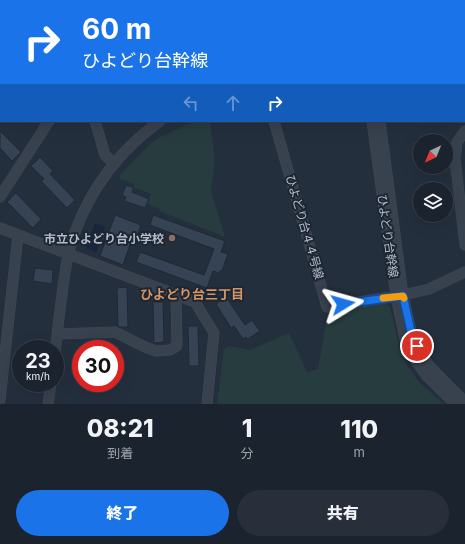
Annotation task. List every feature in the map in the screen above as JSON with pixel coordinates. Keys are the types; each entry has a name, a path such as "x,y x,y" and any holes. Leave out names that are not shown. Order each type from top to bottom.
{"street":[{"path":"0,197 48,122"},
{"path":"95,122 105,155 113,164"},
{"path":"56,340 68,254 82,216 113,164 142,134 159,122"},
{"name":"ひよどり台４４号線","path":"274,122 327,307 399,296"},
{"name":"ひよどり台幹線","path":"372,122 405,339 416,361 426,375 455,404"},
{"name":"ひよどり台幹線","path":"380,122 399,296 412,336 422,356 432,369 465,402"},
{"path":"465,131 457,142 455,159 465,245"},
{"path":"0,228 195,302 214,333 207,404"},
{"path":"0,400 2,368 18,235"},
{"path":"399,296 429,289 465,272"},
{"path":"57,334 115,332 156,351 170,350 176,346 176,295"},
{"path":"48,404 50,392"}],"green space":[{"path":"192,122 210,122 215,161 211,191 225,237 159,211 160,209 147,204 151,194 133,187 134,184 120,179 120,175 149,145 158,138"},
{"path":"385,302 390,307 399,345 406,364 419,382 444,404 217,404 224,349 229,346 250,350 289,333 307,372 318,369 328,311"}],"water":[{"path":"95,223 105,227 96,252 86,248"}],"building":[{"path":"0,131 21,152 12,161 0,148"},
{"path":"40,157 53,171 50,174 75,200 67,208 41,181 44,179 31,166"},
{"path":"126,185 134,188 132,192 149,199 145,208 124,201 126,197 122,195"},
{"path":"16,193 41,219 33,228 7,202"},
{"path":"115,215 141,225 137,237 133,236 123,265 100,256"},
{"path":"153,215 225,241 221,252 228,254 222,271 219,273 213,271 207,288 136,262 140,252 204,275 214,249 150,225"},
{"path":"35,268 53,270 52,284 33,281"},
{"path":"127,287 128,327 119,327 117,288"},
{"path":"226,297 245,325 252,320 260,331 248,339 246,337 243,339 234,326 231,328 216,304"},
{"path":"153,302 163,302 164,342 154,343"},
{"path":"188,326 198,326 199,366 189,366"}],"slow traffic":[{"path":"383,298 403,296 404,298"}],"place":[{"name":"市立ひよどり台小学校","path":"172,238"}],"district":[{"name":"ひよどり台三丁目","path":"192,294"}],"route":[{"path":"343,304 403,296 412,336 417,346"}]}
